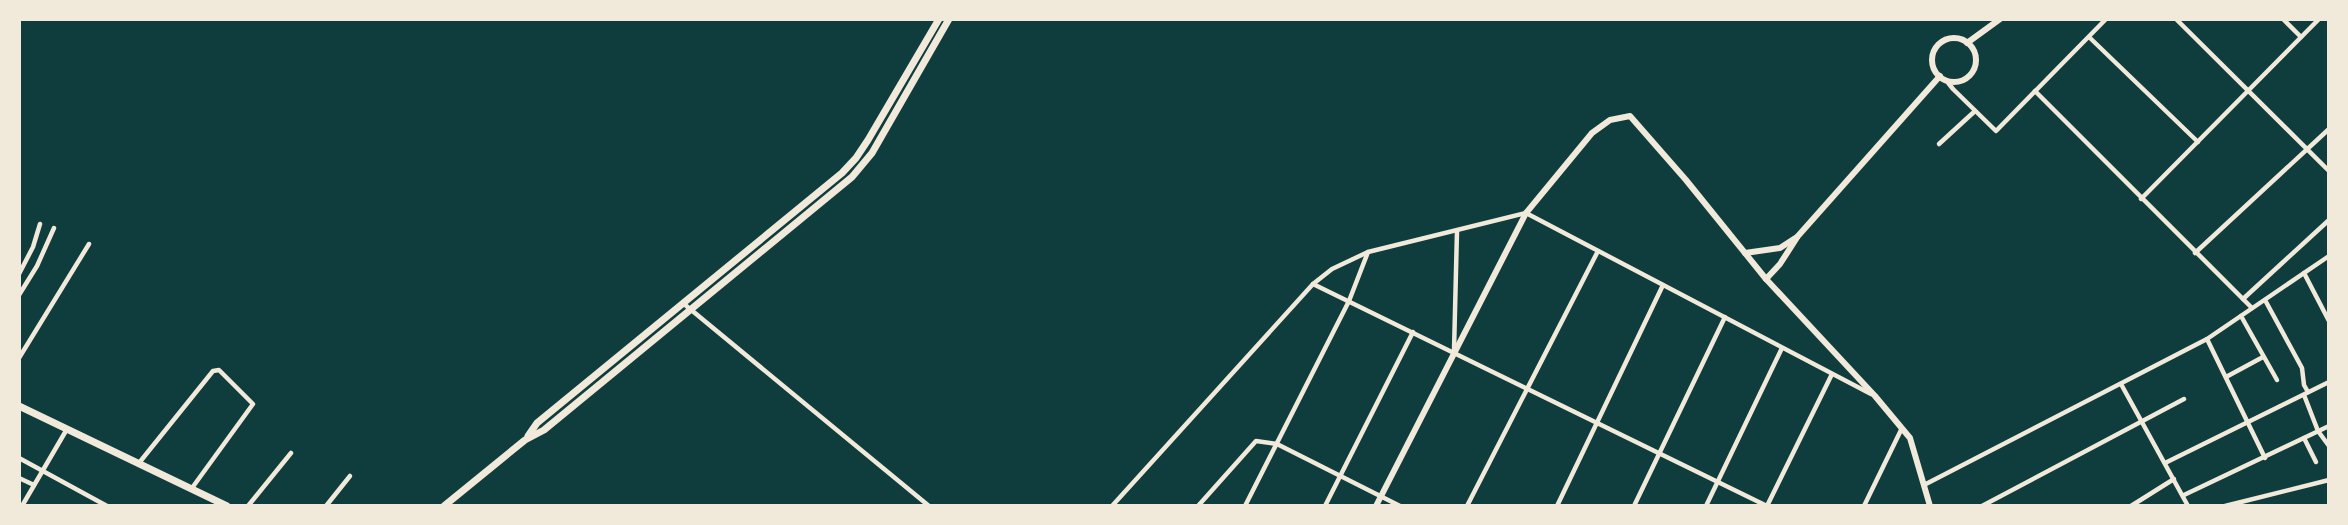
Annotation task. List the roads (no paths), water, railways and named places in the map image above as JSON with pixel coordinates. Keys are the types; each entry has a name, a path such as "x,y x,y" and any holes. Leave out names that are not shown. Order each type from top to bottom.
{"main road":[{"path":"525,440 537,423 842,173 856,158 939,19"},
{"path":"444,506 525,440 544,430 852,177 872,153 948,19"},
{"path":"894,95 903,99"},
{"path":"19,406 227,506"}],"street":[{"path":"1967,43 2000,19"},
{"path":"1943,78 1961,80 1973,70 1976,55 1967,43 1948,38 1936,47 1933,66 1943,78 1996,131 2106,19"},
{"path":"2176,19 2329,171"},
{"path":"2283,19 2301,37"},
{"path":"2141,199 2319,19"},
{"path":"2089,37 2198,142"},
{"path":"1766,279 1780,264 1798,236 1943,78"},
{"path":"2035,91 2252,308"},
{"path":"1939,144 1975,111"},
{"path":"1376,506 1526,213 1592,133 1610,120 1630,116 1766,279 1875,396 1910,438 1930,506"},
{"path":"2195,253 2329,129"},
{"path":"1112,506 1313,284 1332,269 1368,252 1526,213 1875,396"},
{"path":"2243,299 2329,219"},
{"path":"19,274 33,247 40,224"},
{"path":"19,295 37,266 54,228"},
{"path":"1454,351 1457,231"},
{"path":"1745,253 1780,248 1798,236"},
{"path":"19,358 89,244"},
{"path":"1467,506 1598,251"},
{"path":"1245,506 1349,301 1368,252"},
{"path":"1924,485 2207,339 2329,256"},
{"path":"2304,273 2329,321"},
{"path":"1313,284 1767,506 1832,374"},
{"path":"1557,506 1663,285"},
{"path":"2265,300 2302,368 2306,393 2318,430 2329,446"},
{"path":"684,304 929,506"},
{"path":"2241,316 2277,380"},
{"path":"1634,506 1725,317"},
{"path":"1325,506 1413,331"},
{"path":"2207,339 2265,458"},
{"path":"1706,506 1782,348"},
{"path":"2226,377 2263,357"},
{"path":"139,464 213,371 219,370 253,404 191,488"},
{"path":"2165,463 2329,382"},
{"path":"2120,384 2188,506"},
{"path":"1982,506 2184,399"},
{"path":"2184,495 2329,426"},
{"path":"1864,506 1902,428"},
{"path":"22,506 67,429"},
{"path":"2304,438 2316,462"},
{"path":"1198,506 1256,441 1277,444 1400,506"},
{"path":"248,506 291,453"},
{"path":"19,458 107,506"},
{"path":"326,506 350,476"},
{"path":"19,478 34,485"},
{"path":"2131,506 2174,479"},
{"path":"2225,506 2329,480"}]}
